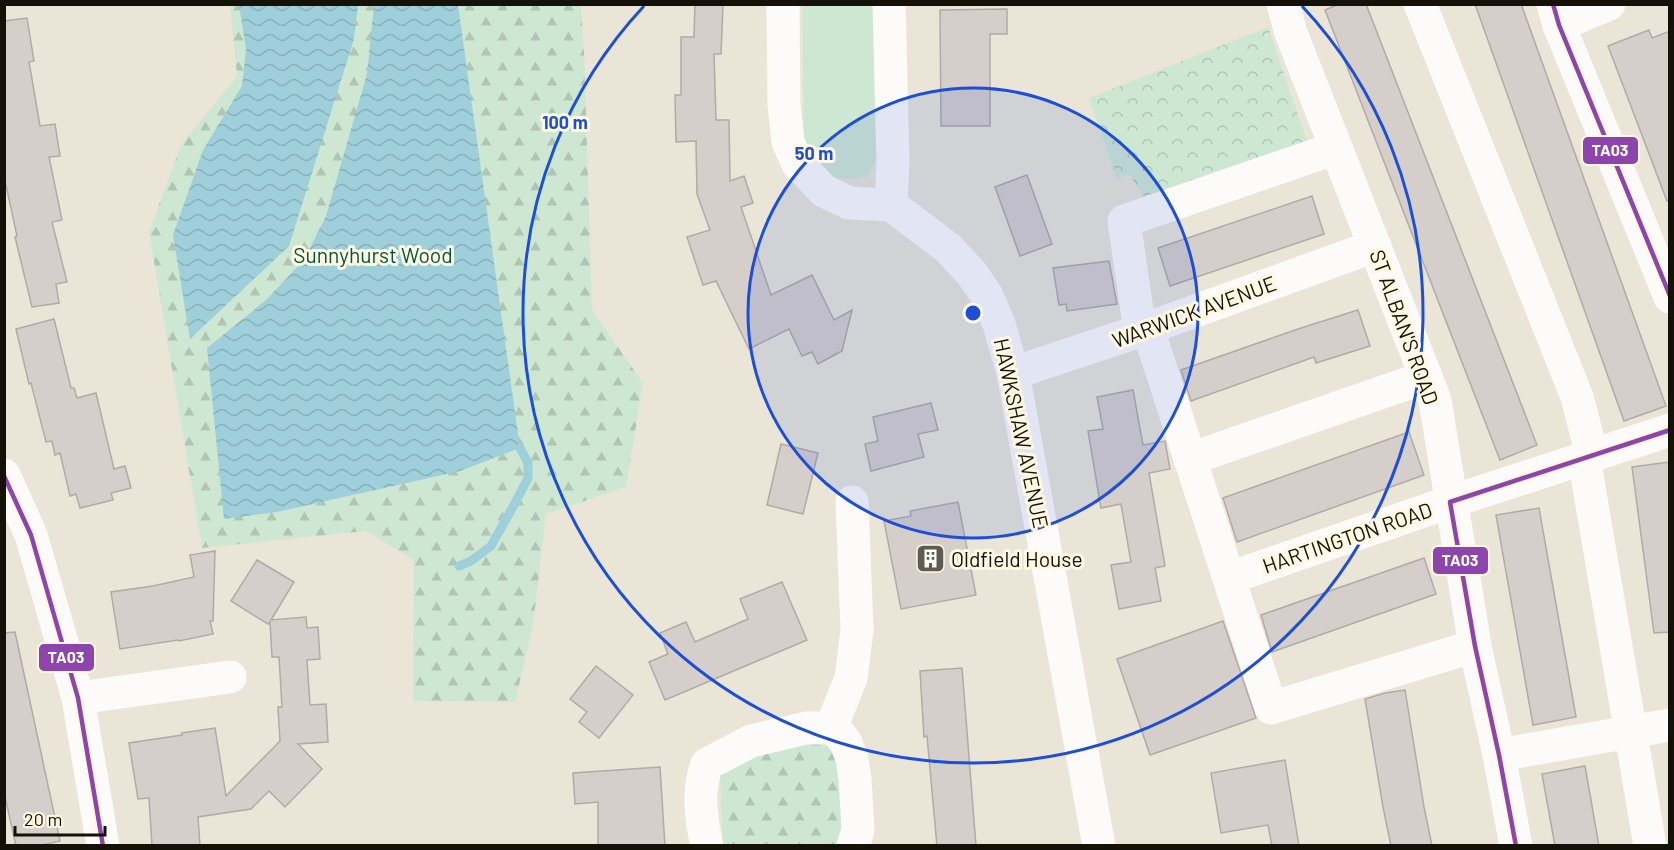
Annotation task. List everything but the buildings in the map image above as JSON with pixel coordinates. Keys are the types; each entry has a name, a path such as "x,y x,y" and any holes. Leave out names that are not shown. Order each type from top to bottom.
{"street":[{"path":"783,4 784,105 789,142 798,164 824,191 849,203 891,205 893,162 889,4"},
{"path":"1420,4 1577,397 1650,846"},
{"path":"1609,4 1556,15 1670,297"},
{"name":"ST ALBAN'S ROAD","path":"1287,19 1435,400 1475,646 1516,846"},
{"path":"1336,148 1124,221 1144,330 1190,459 1271,708 1475,646"},
{"name":"HAWKSHAW AVENUE","path":"891,205 948,248 973,275 987,296 999,324 1013,373 1099,846"},
{"name":"WARWICK AVENUE","path":"1013,373 1144,330 1375,246"},
{"path":"1190,459 1426,377"},
{"name":"HARTINGTON ROAD","path":"1229,578 1670,430"},
{"path":"4,475 14,518 34,546 78,698 103,846"},
{"path":"831,728 851,678 858,630 852,502"},
{"path":"78,698 230,677"},
{"path":"1499,755 1670,725"},
{"path":"707,846 701,817 702,776 707,764 751,741 806,728 831,728 846,743 854,769 858,830 853,846"}],"green space":[{"name":"Sunnyhurst Wood","path":"230,5 581,5 592,310 643,383 626,487 546,514 533,625 515,702 413,701 414,560 366,531 202,548 149,232 181,145 237,76"},
{"path":"802,5 873,5 876,159 868,176 852,179 834,177 818,168 804,141"},
{"path":"1268,27 1309,147 1146,200 1129,174 1117,179 1089,98"},
{"path":"817,738 834,745 848,828 837,846 723,845 720,774 734,757"}],"water":[{"path":"239,5 358,5 354,39 289,246 190,339 173,235 203,150 242,86 246,49"},
{"path":"374,5 458,5 520,448 460,471 277,512 224,519 207,348 266,300 304,260 326,216 367,74"}],"waterway":[{"path":"459,566 471,561 491,546 528,478 528,463 520,448"}],"transit line":[{"name":"TA03","path":"1553,4 1559,25 1670,296"},
{"name":"TA03","path":"1516,846 1475,646 1450,502 1670,430"},
{"name":"TA03","path":"4,476 31,535 78,698 103,846"}],"place":[{"name":"Oldfield House","path":"930,558"}]}
